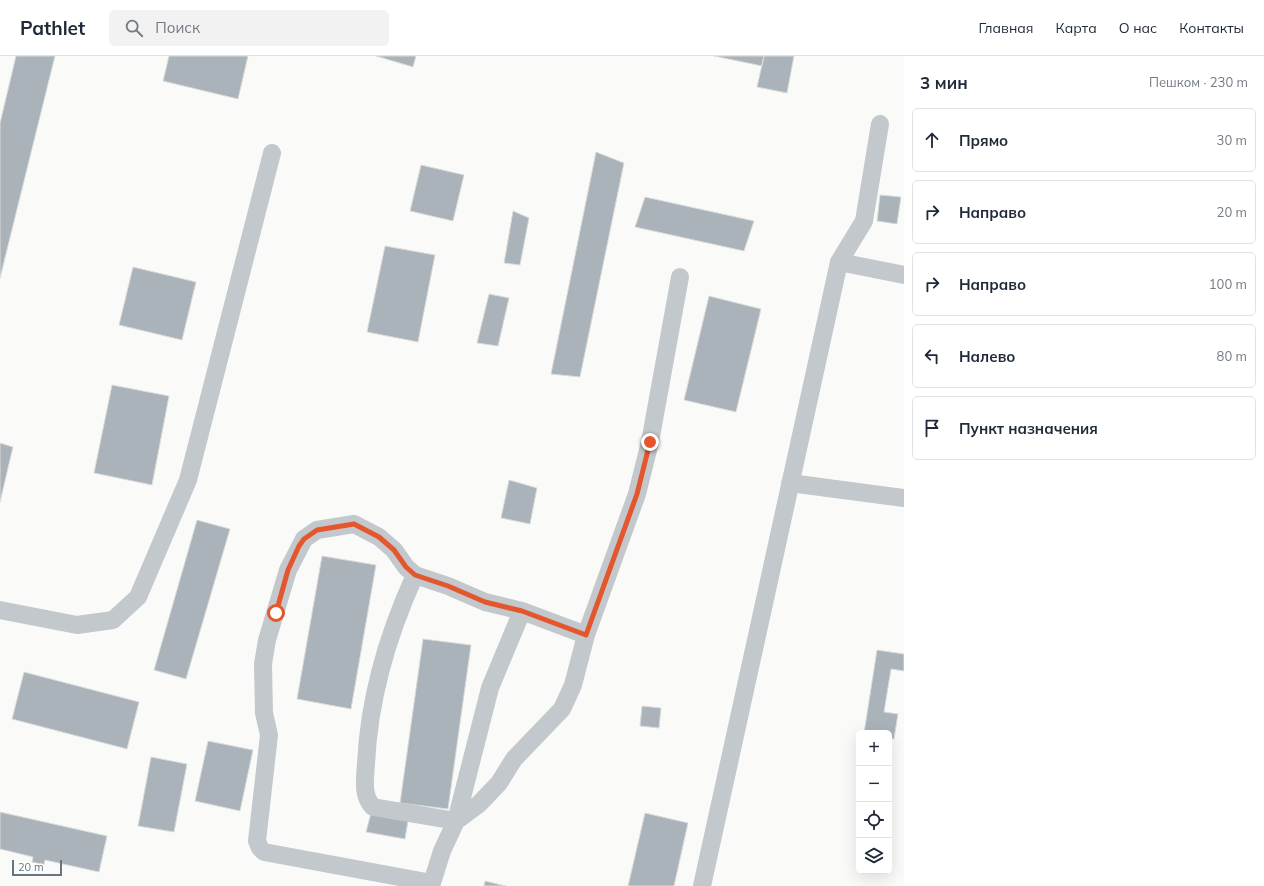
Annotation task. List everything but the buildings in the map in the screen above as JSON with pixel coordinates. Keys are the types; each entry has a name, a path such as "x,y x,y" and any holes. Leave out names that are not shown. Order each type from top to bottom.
{"lane":[{"path":"702,886 839,262 864,221 880,124"},
{"path":"0,610 77,625 113,620 138,598 188,480 272,153"},
{"path":"839,262 904,275"},
{"path":"415,575 401,606 376,687 369,721 365,788 368,802 373,807 456,821 479,804 499,783 514,759 562,709 573,685 586,635 637,494 650,442 680,277"},
{"path":"790,483 904,498"},
{"path":"522,611 490,688 456,821 442,851 432,885 264,852 260,848 257,841 269,735 264,713 263,664 267,640 288,570 299,546 304,539 317,530 354,524 379,537 394,550 406,567 415,575 448,586 485,602 522,611 586,635"}],"route":[{"path":"276,613 288,570 299,546 304,539 317,530 354,524 379,537 394,550 406,567 415,575 429,581 448,586 485,602 522,611 586,635 637,494 650,442"}]}
